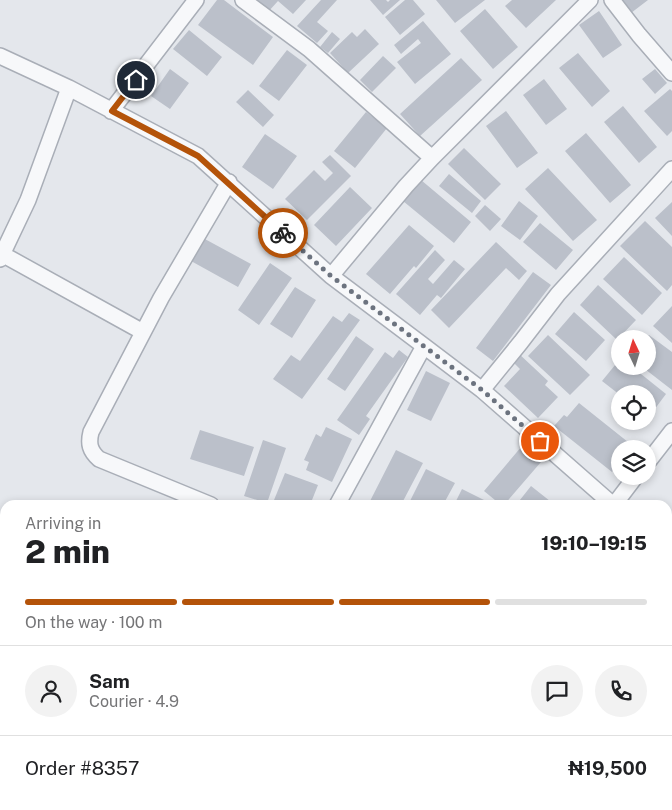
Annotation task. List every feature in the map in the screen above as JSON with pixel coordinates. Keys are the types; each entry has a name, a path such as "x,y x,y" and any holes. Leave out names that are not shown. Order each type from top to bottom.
{"street":[{"path":"112,111 196,0"},
{"path":"243,0 310,49 432,158"},
{"path":"331,276 406,186 432,158 590,0"},
{"path":"612,0 672,73"},
{"path":"0,56 69,88 198,156 331,276 482,390 607,500"},
{"path":"69,88 28,200 1,256 143,332"},
{"path":"482,390 558,294 672,169"},
{"path":"199,500 99,459 91,451 89,440 91,432 161,298 229,182"},
{"path":"341,500 424,346"},
{"path":"656,452 672,431"},
{"path":"617,500 629,485"}],"building":[{"path":"217,0 224,0 273,37 253,65 198,25"},
{"path":"255,0 306,0 293,14 278,1 268,12"},
{"path":"321,0 337,0 317,22 328,31 317,43 297,26"},
{"path":"370,0 386,0 388,2 390,0 400,0 383,15"},
{"path":"405,0 413,0 425,14 400,35 385,17"},
{"path":"436,0 485,0 455,23"},
{"path":"512,0 556,0 526,28 505,6"},
{"path":"620,0 648,0 631,13"},
{"path":"485,9 518,47 493,69 460,31"},
{"path":"599,11 622,45 603,58 579,25"},
{"path":"423,21 451,54 415,84 397,62 421,43 418,39 401,54 394,45"},
{"path":"365,29 379,44 348,73 330,53 352,32 357,37"},
{"path":"189,30 222,57 207,76 173,49"},
{"path":"332,32 340,39 328,53 320,47"},
{"path":"287,50 307,65 279,101 259,86"},
{"path":"578,53 610,91 592,107 559,68"},
{"path":"383,56 396,68 372,92 360,80"},
{"path":"461,58 482,80 420,136 400,114"},
{"path":"170,69 189,83 170,109 151,96"},
{"path":"655,69 667,83 655,94 642,79"},
{"path":"544,79 567,109 546,125 523,95"},
{"path":"670,89 672,91 672,131 667,136 644,111"},
{"path":"248,90 274,115 263,127 236,102"},
{"path":"623,106 657,147 639,163 604,122"},
{"path":"506,111 538,153 517,168 486,126"},
{"path":"366,112 387,128 355,168 334,151"},
{"path":"586,133 631,185 610,203 565,151"},
{"path":"265,134 297,156 273,189 242,167"},
{"path":"464,148 501,184 485,200 448,164"},
{"path":"330,155 351,176 307,220 285,199 314,170 325,181 333,173 322,162"},
{"path":"548,168 597,220 573,241 525,189"},
{"path":"449,174 481,201 472,213 439,186"},
{"path":"421,180 471,222 454,243 403,201"},
{"path":"350,187 372,208 336,246 314,225"},
{"path":"519,201 538,216 520,240 501,226"},
{"path":"672,202 672,236 655,218"},
{"path":"485,205 501,219 490,231 475,216"},
{"path":"645,221 672,247 672,285 667,291 620,246"},
{"path":"540,223 573,250 556,270 523,242"},
{"path":"409,225 434,246 416,268 414,266 390,294 366,274"},
{"path":"203,238 251,264 238,287 191,261"},
{"path":"496,242 527,271 519,280 506,268 449,328 431,310"},
{"path":"435,250 445,260 428,279 433,284 454,260 465,269 441,298 437,295 420,315 396,294"},
{"path":"624,257 662,293 642,315 603,279"},
{"path":"270,263 292,278 259,325 238,310"},
{"path":"533,272 551,285 493,361 476,348"},
{"path":"598,285 636,320 626,330 611,330 611,334 580,305"},
{"path":"295,287 316,300 292,338 270,324"},
{"path":"672,306 672,343 653,326"},
{"path":"574,312 605,340 586,361 555,334"},
{"path":"349,313 360,320 302,399 273,379 291,355 300,361 333,316 342,322"},
{"path":"548,335 590,375 570,395 528,356"},
{"path":"356,336 374,349 345,391 327,379"},
{"path":"656,340 672,352 672,390 653,375 656,375"},
{"path":"399,350 408,357 366,416 370,419 359,435 337,420 385,352 393,358"},
{"path":"517,352 548,381 545,385 558,397 538,418 504,386 520,369 510,359"},
{"path":"611,370 611,375 642,375 655,385 611,385 611,388 602,381"},
{"path":"426,371 450,383 431,421 407,410"},
{"path":"656,386 666,394 656,407"},
{"path":"579,403 625,440 611,440 611,471 554,426 564,415 567,417"},
{"path":"326,427 352,439 332,482 306,470 309,462 304,460 316,434 321,437"},
{"path":"200,430 254,447 244,476 190,459"},
{"path":"263,440 286,448 268,500 257,500 244,496"},
{"path":"522,446 541,462 508,500 495,500 484,491"},
{"path":"396,450 423,463 404,500 371,500"},
{"path":"426,469 455,483 446,500 410,500"},
{"path":"285,473 318,485 312,500 274,500"},
{"path":"531,486 549,500 520,500"},
{"path":"462,489 484,500 456,500"}],"way so far":[{"path":"283,233 331,276 482,390 540,441"}],"route":[{"path":"136,80 112,111 198,156 229,182 283,233"}]}
